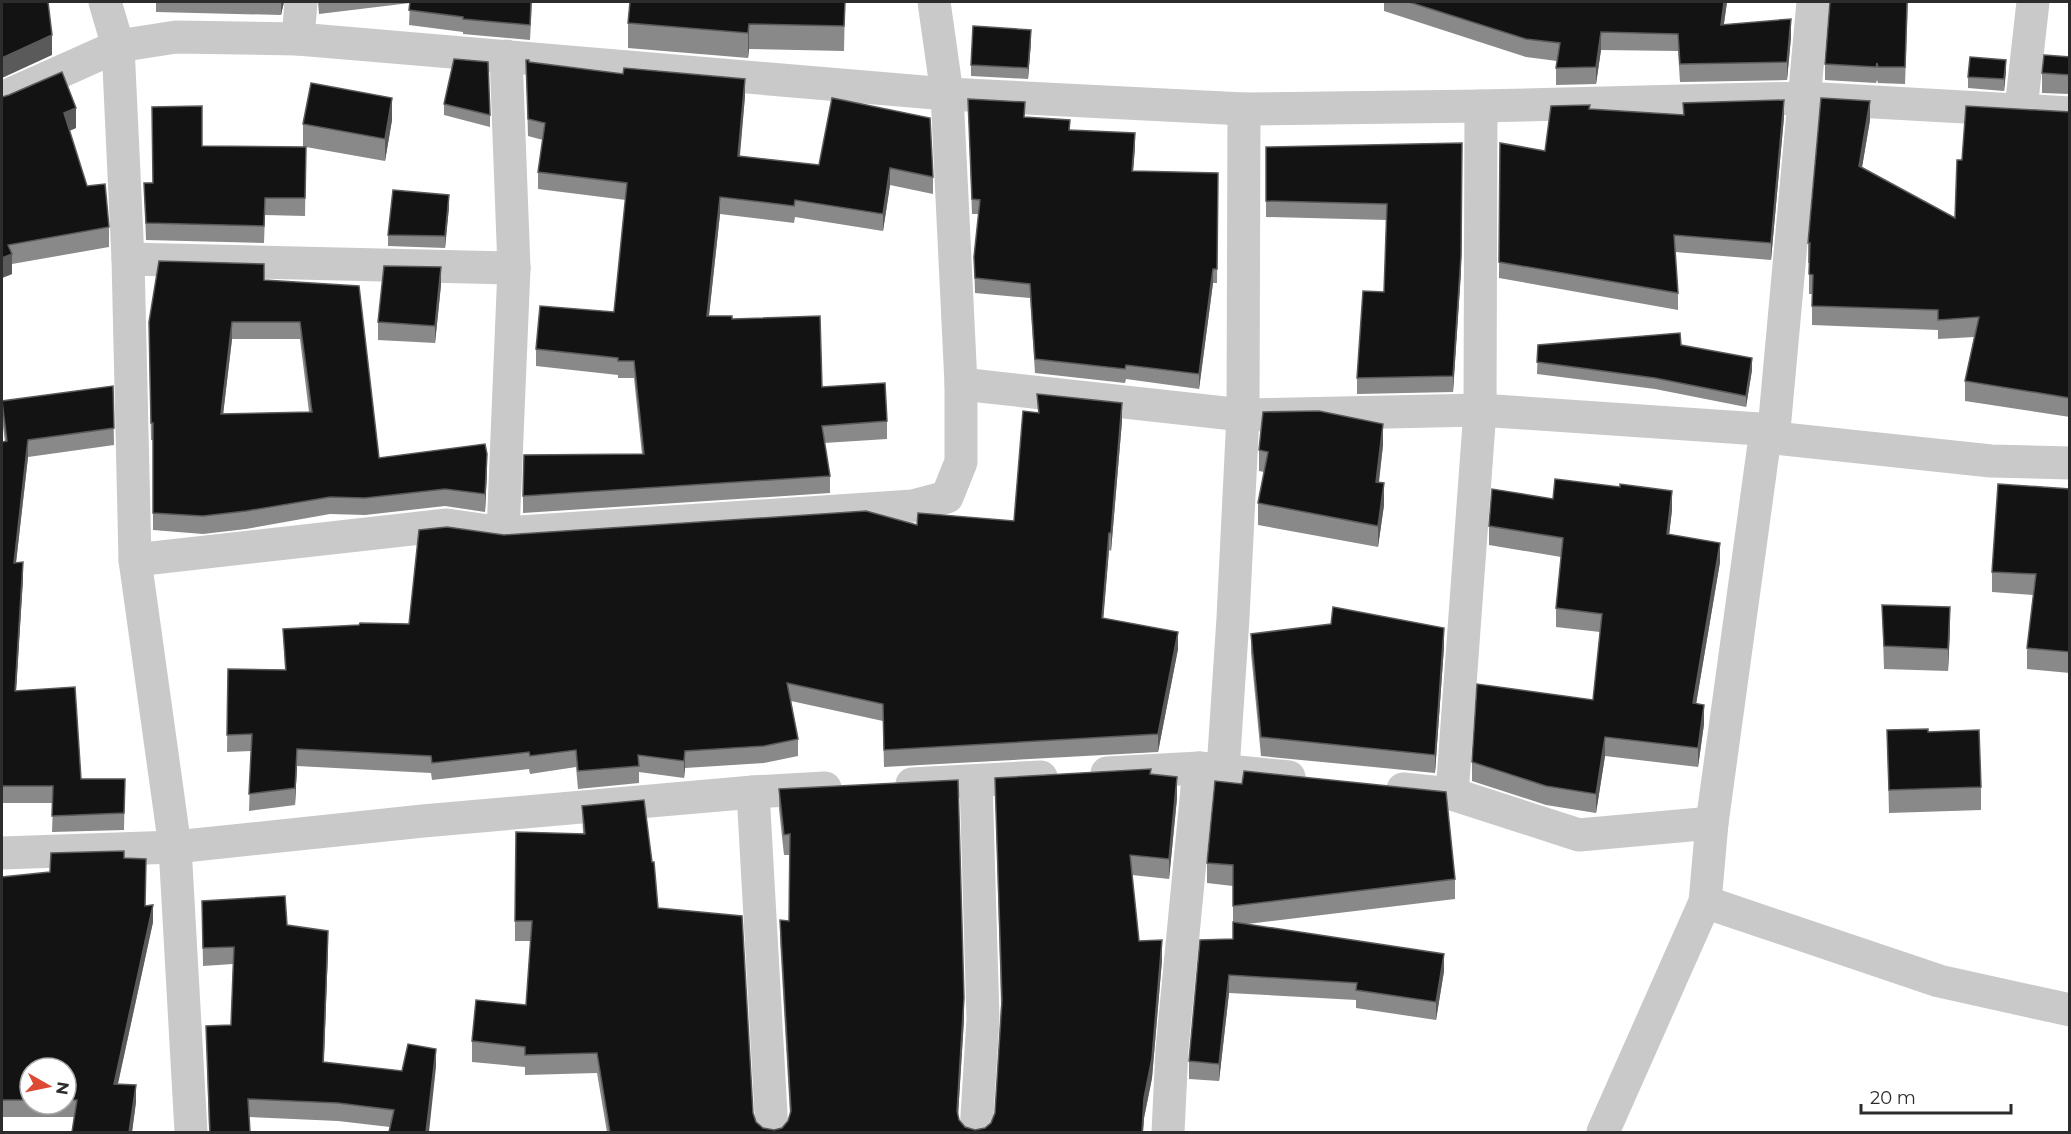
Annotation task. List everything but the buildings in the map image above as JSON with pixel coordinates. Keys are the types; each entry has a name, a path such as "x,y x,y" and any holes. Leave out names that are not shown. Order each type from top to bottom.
{"street":[{"path":"105,2 118,46 128,259 135,560 175,846 191,1132"},
{"path":"298,39 301,2"},
{"path":"135,560 447,525 503,533 913,506 947,497 961,462 961,384 947,94 934,2"},
{"path":"1603,1132 1705,902 1712,823 1769,433 1813,2"},
{"path":"2021,109 2033,2"},
{"path":"2,98 118,46 176,37 298,39 947,94 1244,109 1804,98 2070,113"},
{"path":"503,533 514,268 506,56"},
{"path":"1452,794 1480,410 1481,106"},
{"path":"1168,1132 1172,1049 1233,618 1243,415 1244,109"},
{"path":"128,259 514,268"},
{"path":"961,384 1243,415 1480,410 1769,433 1990,461 2070,463"},
{"path":"2,853 175,846 423,821 753,792 1211,769 1314,779"},
{"path":"975,781 983,1019 975,1132"},
{"path":"1372,785 1452,794 1579,835 1712,823"},
{"path":"753,792 772,1132"},
{"path":"1705,902 1939,981 2070,1010"}]}
